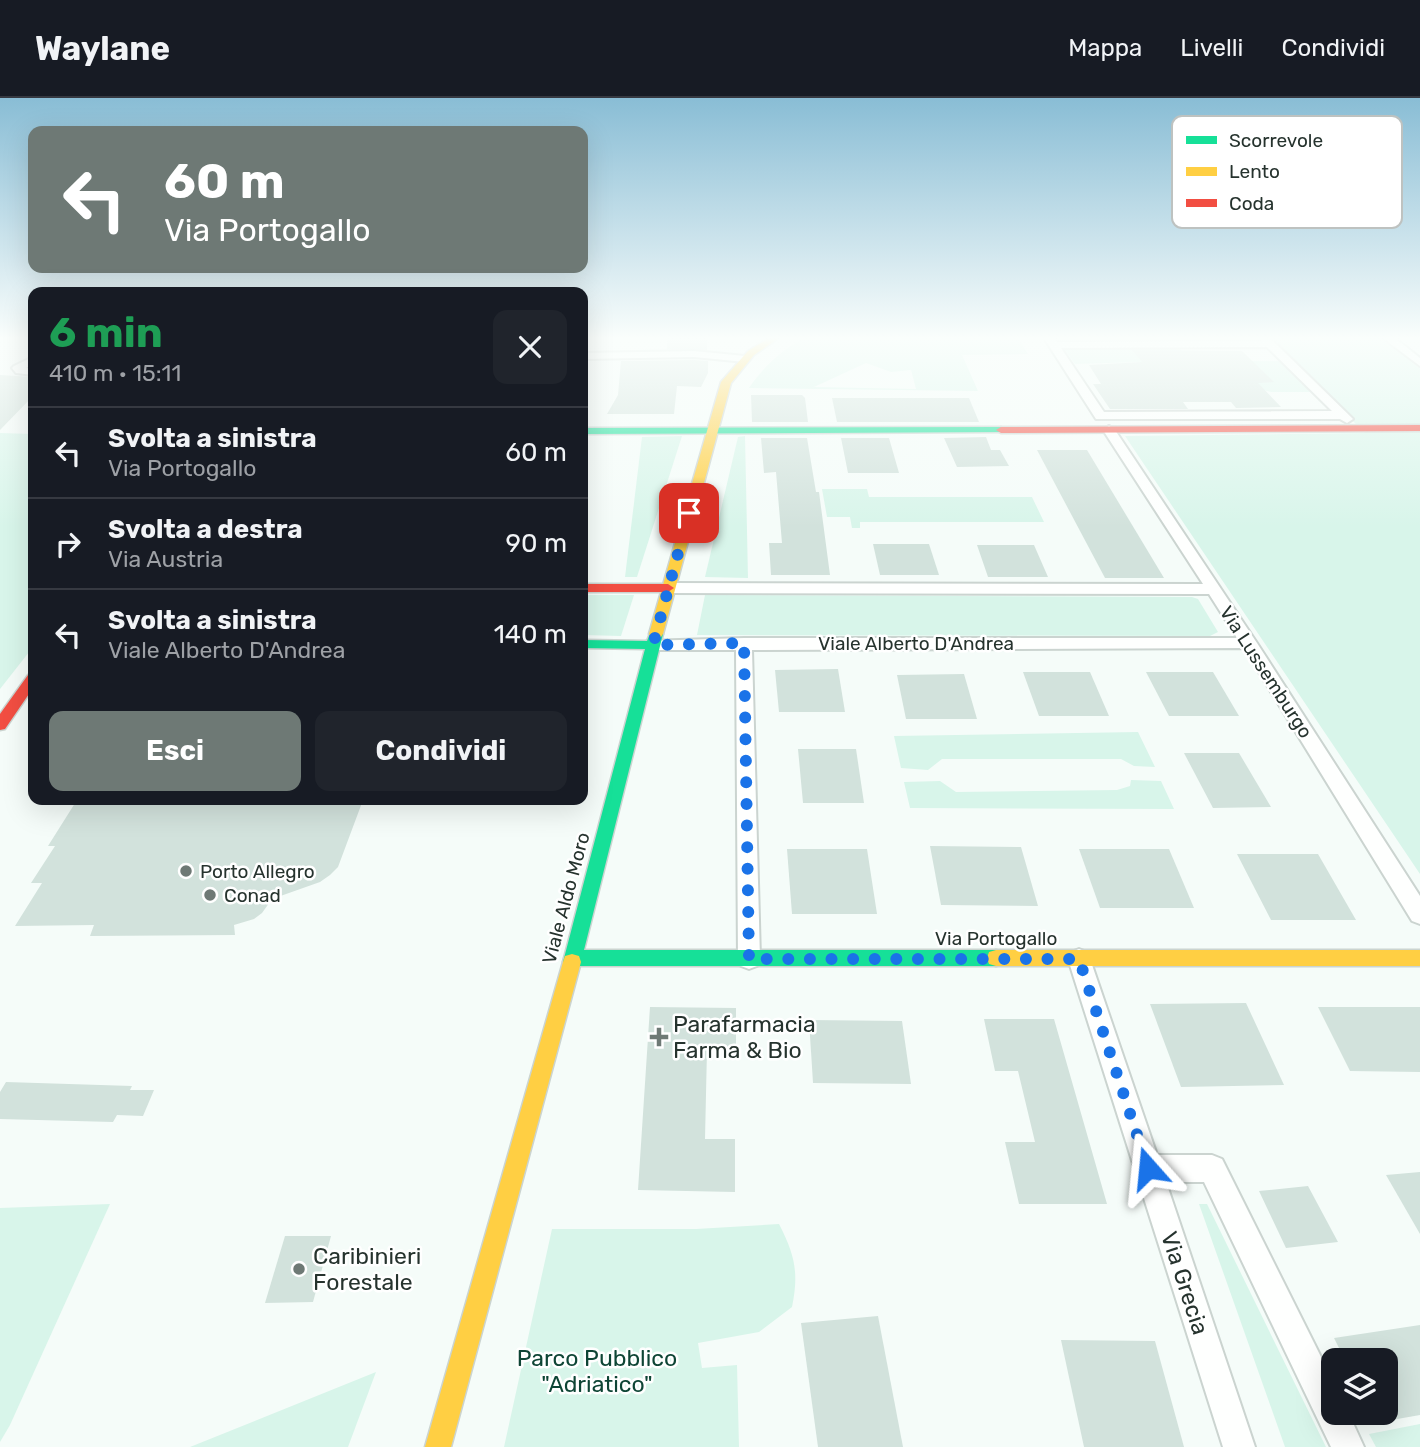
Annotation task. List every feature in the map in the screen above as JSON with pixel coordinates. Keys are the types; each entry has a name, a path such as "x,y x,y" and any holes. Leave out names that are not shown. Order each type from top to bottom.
{"street":[{"name":"Viale Aldo Moro","path":"438,1447 573,958 653,645 720,401"},
{"path":"1090,401 1100,416 1342,415"},
{"path":"1328,401 1355,428"},
{"path":"588,431 1420,428"},
{"name":"Via Lussemburgo","path":"1109,430 1249,643 1420,915"},
{"path":"588,589 1213,589"},
{"path":"744,643 749,959"},
{"name":"Viale Alberto D'Andrea","path":"588,644 1249,643"},
{"path":"0,725 28,686"},
{"path":"19,699 28,691"},
{"name":"Via Portogallo","path":"573,958 1420,957"},
{"name":"Via Grecia","path":"1079,959 1238,1447"},
{"path":"1148,1168 1212,1169 1348,1447"}],"green space":[{"path":"1333,401 1420,401 1420,874 1125,436 1365,433"},
{"path":"0,433 28,434 28,653 0,689"},
{"path":"682,436 637,577 625,577 642,437"},
{"path":"745,436 748,578 705,577 738,437"},
{"path":"822,489 867,489 869,497 1032,497 1044,522 860,522 860,528 852,528 850,517 827,517"},
{"path":"588,595 634,595 621,636 588,635"},
{"path":"705,595 1192,597 1198,599 1218,632 1210,636 697,635"},
{"path":"1138,732 1155,767 1134,766 1121,759 942,759 928,770 901,768 894,736"},
{"path":"1131,780 1161,781 1174,809 910,808 904,782 940,781 956,792 1117,790 1130,786"},
{"path":"110,1204 10,1425 0,1442 0,1208"},
{"path":"1199,1204 1207,1204 1326,1447 1285,1447"},
{"name":"Parco Pubblico \"Adriatico\"","path":"779,1224 794,1264 792,1307 759,1332 698,1343 702,1368 737,1365 739,1447 504,1447 552,1229 696,1229"},
{"path":"376,1372 348,1447 190,1447"},
{"path":"1420,1424 1420,1447 1376,1447 1369,1434"}],"building":[{"path":"0,401 28,401 28,401 0,430"},
{"path":"615,401 675,401 674,414 607,414"},
{"path":"751,401 805,401 808,422 752,422"},
{"path":"833,401 970,401 979,422 837,422"},
{"path":"1105,401 1275,401 1281,407 1236,408 1231,402 1183,402 1188,409 1110,409"},
{"path":"986,437 991,450 1000,450 1009,466 957,467 944,438"},
{"path":"761,438 807,438 816,492 819,492 830,575 771,575 769,543 782,543 776,472 764,473"},
{"path":"841,438 889,438 899,473 848,473"},
{"path":"1037,450 1087,450 1164,578 1105,578"},
{"path":"873,544 929,544 939,575 880,575"},
{"path":"977,545 1034,545 1048,577 988,577"},
{"path":"838,669 845,712 779,712 775,670"},
{"path":"1023,672 1090,672 1109,716 1039,716"},
{"path":"1146,672 1213,672 1239,716 1169,716"},
{"path":"964,674 977,719 906,719 897,675"},
{"path":"798,749 856,749 864,803 803,803"},
{"path":"1184,753 1239,753 1271,807 1213,808"},
{"name":"Porto Allegro","path":"74,805 361,805 338,867 320,882 272,899 254,919 234,925 235,935 90,936 94,925 15,926 42,883 31,883 55,846 48,846"},
{"path":"930,846 1021,847 1038,906 941,905"},
{"path":"787,849 867,849 877,914 792,914"},
{"path":"1079,849 1169,849 1194,908 1100,908"},
{"path":"1237,854 1318,854 1356,920 1271,920"},
{"path":"1246,1003 1284,1085 1181,1087 1150,1004"},
{"path":"650,1007 736,1008 736,1050 707,1049 705,1139 735,1139 735,1192 638,1190"},
{"path":"1318,1007 1420,1007 1420,1072 1350,1071"},
{"path":"984,1019 1054,1019 1107,1204 1019,1204 1005,1142 1035,1142 1018,1071 995,1071"},
{"path":"809,1020 902,1021 911,1084 813,1083"},
{"path":"6,1082 132,1086 130,1090 154,1090 143,1116 117,1115 113,1122 0,1119 0,1092"},
{"path":"1420,1172 1420,1234 1386,1175"},
{"path":"1308,1186 1338,1242 1286,1248 1259,1191"},
{"name":"Caribinieri Forestale","path":"285,1236 331,1236 313,1302 265,1303"},
{"path":"878,1316 903,1447 818,1447 801,1323"},
{"path":"1420,1325 1420,1415 1398,1419 1398,1348 1339,1348 1334,1338"},
{"path":"1061,1340 1155,1341 1184,1447 1084,1447"}],"traffic: fast":[{"path":"588,431 1001,430"},
{"path":"572,962 656,634"},
{"path":"588,644 653,645"},
{"path":"573,958 996,958"}],"traffic: slow":[{"path":"656,634 721,401"},
{"path":"996,958 1420,958"},
{"path":"438,1447 572,962"}],"traffic: jam":[{"path":"1001,430 1420,428"},
{"path":"588,588 668,588"},
{"path":"0,725 28,685"}],"place":[{"name":"Porto Allegro","path":"186,871"},
{"name":"Conad","path":"210,895"},
{"name":"Parafarmacia Farma & Bio","path":"659,1037"},
{"name":"Caribinieri Forestale","path":"299,1269"}],"route":[{"path":"689,513 653,645 744,643 749,959 1079,959 1148,1168"}]}
